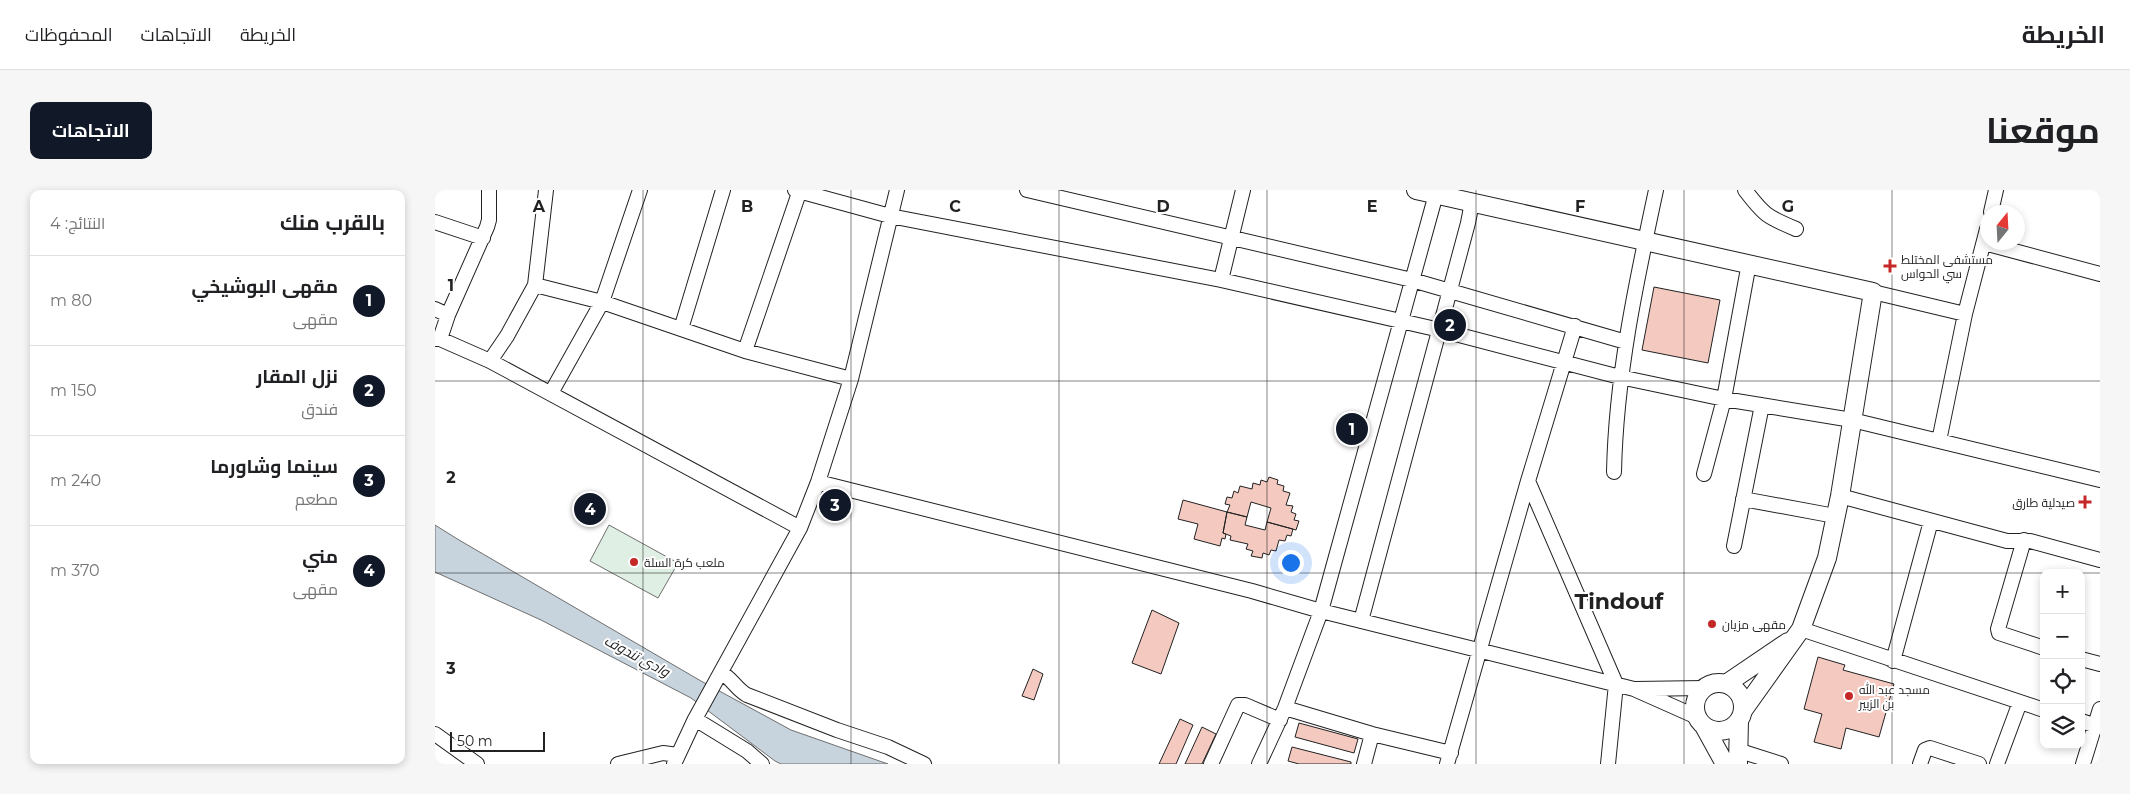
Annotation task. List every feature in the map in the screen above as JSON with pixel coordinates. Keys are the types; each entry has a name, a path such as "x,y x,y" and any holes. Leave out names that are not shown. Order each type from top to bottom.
{"main road":[{"path":"1417,190 1873,292 1840,496 1827,558 1799,633 1741,715 1727,731 1719,732 1700,722"},
{"path":"1725,684 1799,633"},
{"path":"1725,764 1700,722 1695,701 1704,688 1711,684 1725,684 1737,690 1743,702 1739,758"}],"street":[{"path":"489,190 489,220 483,238 437,339 490,361 801,528"},
{"path":"490,361 507,336 535,285 546,190"},
{"path":"551,394 602,302 641,190"},
{"path":"681,329 723,190"},
{"path":"745,351 798,190 890,216 1221,280 1440,330 1620,377 1724,399 1852,420 2100,480"},
{"path":"618,764 663,753 676,760 695,720 801,528 851,379 897,190"},
{"path":"1027,190 1412,280 1626,342"},
{"path":"1221,280 1243,190"},
{"path":"1615,472 1615,426 1620,377 1656,190"},
{"path":"1745,190 1760,210 1770,219 1796,229"},
{"path":"1993,205 1996,190"},
{"path":"1259,764 1283,714 1321,611 1436,194"},
{"path":"1361,621 1440,330 1472,202"},
{"path":"435,222 483,238"},
{"path":"2025,249 2100,274"},
{"path":"1939,441 1965,314 1982,250"},
{"path":"1704,474 1724,399 1749,263"},
{"path":"535,285 602,302 745,351 851,379"},
{"path":"1873,292 1965,314"},
{"path":"435,309 448,315"},
{"path":"1211,764 1238,705 1372,734 1449,758 1528,481 1575,326"},
{"path":"1734,546 1762,406"},
{"path":"1528,481 1616,684 1608,764"},
{"path":"818,482 1252,591 1321,611 1616,684 1634,689 1700,722"},
{"path":"1840,496 2007,541 2024,540 2100,560"},
{"path":"1743,499 1835,516"},
{"path":"1893,661 1931,521"},
{"path":"2024,540 1998,629 1999,633 2004,636 2040,647"},
{"path":"1799,633 2040,709"},
{"path":"2085,660 2100,664"},
{"path":"721,672 728,676 738,690 747,695 837,730 888,747 924,764"},
{"path":"1634,689 1704,688"},
{"path":"1997,764 2019,702"},
{"path":"2083,764 2098,726 2100,709"},
{"path":"695,720 747,751 762,764"},
{"path":"2085,723 2098,726"},
{"path":"435,734 477,764"},
{"path":"1364,764 1372,734"},
{"path":"1920,764 1925,750 1930,748 1979,764"},
{"path":"1739,758 1781,764"}],"green space":[{"name":"ملعب كرة السلة","path":"609,525 678,563 658,598 590,561"}],"water":[{"name":"وادي تندوف","path":"435,525 701,681 791,730 888,764 781,764 775,761 691,698 541,620 435,572"}],"building":[{"path":"1654,287 1720,300 1708,363 1642,350"},
{"path":"1269,477 1278,480 1277,484 1284,486 1283,491 1290,493 1286,505 1293,506 1291,512 1296,514 1294,520 1299,521 1296,530 1267,522 1271,508 1251,502 1247,517 1227,512 1230,505 1225,504 1227,497 1232,498 1234,491 1238,493 1240,486 1252,489 1253,483 1260,485 1261,480 1267,482"},
{"path":"1183,500 1227,512 1223,533 1226,534 1225,539 1222,538 1220,546 1194,539 1198,524 1178,519"},
{"path":"1227,512 1247,517 1245,525 1265,530 1267,522 1293,529 1291,536 1287,535 1285,541 1279,540 1276,551 1271,550 1269,555 1263,553 1262,558 1251,556 1253,551 1246,549 1248,544 1230,540 1231,536 1223,533"},
{"path":"1152,610 1179,623 1161,674 1132,663"},
{"name":"مسجد عبد الله بن الزبير","path":"1818,657 1845,665 1843,670 1894,684 1879,737 1846,728 1841,749 1814,742 1822,714 1804,709"},
{"path":"1033,669 1043,674 1034,700 1022,696"},
{"path":"1180,719 1193,725 1176,764 1159,764"},
{"path":"1299,723 1358,739 1354,753 1295,737"},
{"path":"1202,727 1216,734 1202,764 1185,764"},
{"path":"1292,747 1351,762 1351,764 1299,764 1288,761"}],"place":[{"name":"مستشفى المختلط سي الحواس","path":"1890,266"},
{"name":"نزل المقار","path":"1450,325"},
{"name":"مقهى البوشيخي","path":"1352,429"},
{"name":"صيدلية طارق","path":"2085,502"},
{"name":"سينما وشاورما","path":"835,505"},
{"name":"مني","path":"590,509"},
{"name":"ملعب كرة السلة","path":"634,562"},
{"name":"مقهى مزيان","path":"1712,624"},
{"name":"مسجد عبد الله بن الزبير","path":"1849,696"}],"district":[{"name":"Tindouf","path":"1619,601"}]}
